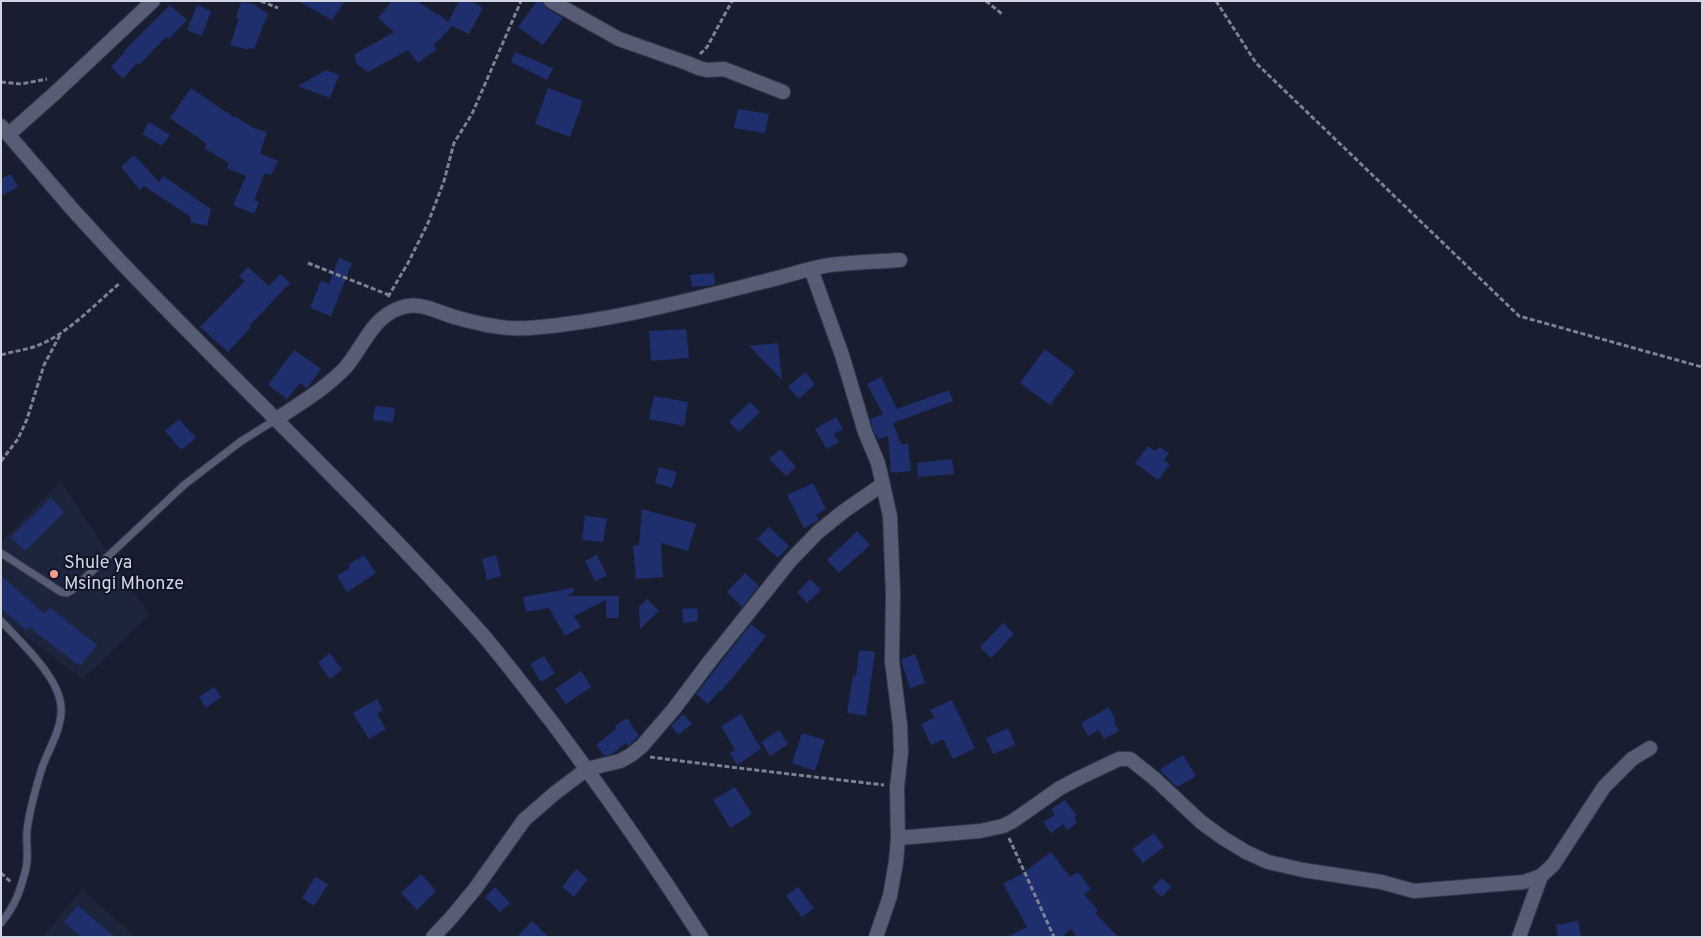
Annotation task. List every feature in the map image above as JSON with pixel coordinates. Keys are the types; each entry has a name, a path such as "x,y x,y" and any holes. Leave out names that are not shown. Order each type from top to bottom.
{"street":[{"path":"153,1 54,94 5,130 73,210 131,273 430,578 483,636 587,769 701,937"},
{"path":"551,1 619,40 687,62 699,68 707,70 724,68 783,92"},
{"path":"276,420 309,398 345,367 370,330 382,318 408,305 420,305 457,318 494,326 526,328 567,324 666,305 766,282 811,269 846,263 900,260"},
{"path":"811,269 842,355 865,432 878,463 890,516 892,548 892,661 900,725 897,787 898,838 890,896 876,937"},
{"path":"433,937 475,889 524,820 587,769 613,763 631,755 653,736 716,653 790,561 818,532 883,484"},
{"path":"898,838 1003,826 1066,784 1119,759 1130,759 1223,838 1246,852 1268,862 1302,870 1381,882 1414,891 1524,882 1541,876 1553,865 1604,787 1632,759 1650,748"},
{"path":"1519,937 1541,876"}],"lane":[{"path":"1,553 61,592 67,593 184,485 240,442 276,420"},
{"path":"1,622 29,650 49,678 59,697 62,710 60,722 33,800 27,831 28,863 20,890 10,912 1,923"}],"path":[{"path":"260,1 278,8"},
{"path":"384,303 408,263 428,222 444,181 454,143 472,114 521,1"},
{"path":"687,62 698,56 707,47 732,1"},
{"path":"986,1 1002,14"},
{"path":"1216,1 1256,63 1519,316 1702,366"},
{"path":"1,82 21,84 43,81 50,78"},
{"path":"308,263 389,295"},
{"path":"1,355 40,344 62,332 131,273"},
{"path":"1,461 18,439 27,419 44,364 62,332"},
{"path":"631,755 897,787"},
{"path":"1003,826 1054,937"}],"shaded area":[{"path":"61,482 149,615 83,679 1,618 1,542"},
{"path":"82,890 137,937 42,937"}],"building":[{"path":"298,1 345,1 332,20"},
{"path":"392,1 417,1 439,14 448,22 459,1 471,1 483,8 469,34 452,26 434,45 437,49 418,63 408,50 368,72 357,64 355,54 394,32 378,18"},
{"path":"537,1 542,1 546,8 563,18 543,45 518,27"},
{"path":"241,2 253,4 268,14 254,49 248,48 248,50 230,45 239,19 236,18"},
{"path":"170,5 187,20 169,39 166,37 139,65 137,63 123,79 111,67 124,51"},
{"path":"197,5 211,11 202,36 187,30"},
{"path":"515,52 553,68 547,80 511,62"},
{"path":"326,70 339,75 330,98 298,86"},
{"path":"191,88 235,118 254,128 267,132 260,153 278,161 271,175 265,173 254,200 259,202 254,214 233,205 246,176 227,168 229,163 204,148 207,144 170,118"},
{"path":"548,88 583,101 570,137 535,124"},
{"path":"738,109 769,114 765,133 734,128"},
{"path":"149,122 170,135 162,146 142,134"},
{"path":"134,155 159,182 163,176 211,209 207,226 190,222 191,217 144,186 140,190 121,167"},
{"path":"11,174 18,187 1,196 1,179"},
{"path":"339,258 352,263 331,316 310,308 321,280 329,284"},
{"path":"248,267 269,286 280,274 290,283 249,326 251,327 228,352 200,327 245,281 239,276"},
{"path":"714,273 715,285 692,287 690,275"},
{"path":"686,329 689,358 651,361 649,331"},
{"path":"778,343 782,380 749,346"},
{"path":"1045,349 1075,372 1050,405 1020,383"},
{"path":"294,350 321,369 307,388 300,383 287,399 268,385"},
{"path":"805,372 815,384 799,399 788,387"},
{"path":"881,377 897,409 949,390 953,401 893,423 901,444 908,444 911,471 891,473 888,436 878,439 873,429 870,419 883,414 867,384"},
{"path":"654,396 688,402 684,426 649,419"},
{"path":"750,402 760,412 739,432 729,422"},
{"path":"375,406 395,408 393,422 373,420"},
{"path":"836,417 843,429 834,434 839,442 827,449 815,429"},
{"path":"179,419 196,438 181,450 165,431"},
{"path":"1148,446 1155,451 1160,447 1169,453 1164,460 1170,464 1158,480 1135,463"},
{"path":"780,449 796,467 786,476 769,459"},
{"path":"952,459 954,474 918,477 917,463"},
{"path":"659,467 677,472 672,488 655,483"},
{"path":"813,483 826,509 816,515 819,520 804,528 787,495"},
{"path":"51,498 64,512 25,551 11,537"},
{"path":"642,509 696,524 688,551 661,543 663,577 636,579 633,546 639,545"},
{"path":"585,516 607,518 603,542 582,540"},
{"path":"769,527 789,546 778,558 757,539"},
{"path":"857,531 870,545 839,573 827,560"},
{"path":"364,555 376,573 347,592 337,576 350,568 348,565"},
{"path":"496,555 501,576 487,580 482,559"},
{"path":"597,555 607,576 595,581 585,561"},
{"path":"745,573 759,586 742,607 727,592"},
{"path":"1,576 45,614 50,608 97,645 80,666 29,627 26,630 1,608"},
{"path":"810,579 821,590 807,603 797,592"},
{"path":"573,588 574,592 566,596 619,596 619,618 606,618 606,600 574,616 581,627 565,636 549,608 526,612 523,597"},
{"path":"647,599 659,611 640,629 639,607"},
{"path":"697,608 698,621 683,623 682,609"},
{"path":"1003,623 1014,634 991,658 980,647"},
{"path":"751,624 766,636 734,676 708,704 696,694"},
{"path":"859,650 875,652 866,716 847,713 853,675 856,677"},
{"path":"330,653 342,670 330,679 318,662"},
{"path":"915,654 925,683 910,688 901,660"},
{"path":"544,656 555,673 541,682 530,664"},
{"path":"581,671 591,687 566,704 555,689"},
{"path":"214,687 221,697 206,708 199,697"},
{"path":"377,699 383,710 377,714 386,729 369,739 353,713"},
{"path":"952,700 975,748 953,759 943,739 931,745 921,724 934,718 930,710"},
{"path":"1109,707 1119,731 1104,739 1099,730 1088,736 1081,723"},
{"path":"683,714 692,724 678,735 671,726"},
{"path":"741,714 761,749 737,765 730,753 735,750 721,726"},
{"path":"627,718 639,736 628,746 626,743 612,754 605,756 596,745 616,729 615,726"},
{"path":"1008,728 1015,745 993,754 986,738"},
{"path":"779,730 788,744 770,756 761,742"},
{"path":"802,733 825,740 815,771 792,763"},
{"path":"1183,755 1196,776 1177,787 1160,769"},
{"path":"735,787 752,814 730,828 713,800"},
{"path":"1065,800 1077,816 1074,817 1077,823 1067,830 1063,824 1051,833 1043,822 1055,815 1051,809"},
{"path":"1154,833 1164,847 1143,863 1132,849"},
{"path":"1051,852 1070,877 1078,872 1091,889 1084,895 1098,910 1095,913 1118,937 1077,937 1071,929 1062,937 1007,937 1027,927 1003,884 1021,874"},
{"path":"576,869 588,879 574,897 562,887"},
{"path":"421,874 436,891 417,910 401,893"},
{"path":"315,877 328,884 314,906 302,898"},
{"path":"1162,878 1171,887 1162,897 1152,888"},
{"path":"495,887 510,903 500,912 485,897"},
{"path":"798,887 814,908 802,917 786,896"},
{"path":"78,906 115,937 82,937 64,922"},
{"path":"532,921 548,937 517,937"},
{"path":"1578,921 1581,937 1558,937 1556,925"}],"place":[{"name":"Shule ya Msingi Mhonze","path":"54,574"}]}
